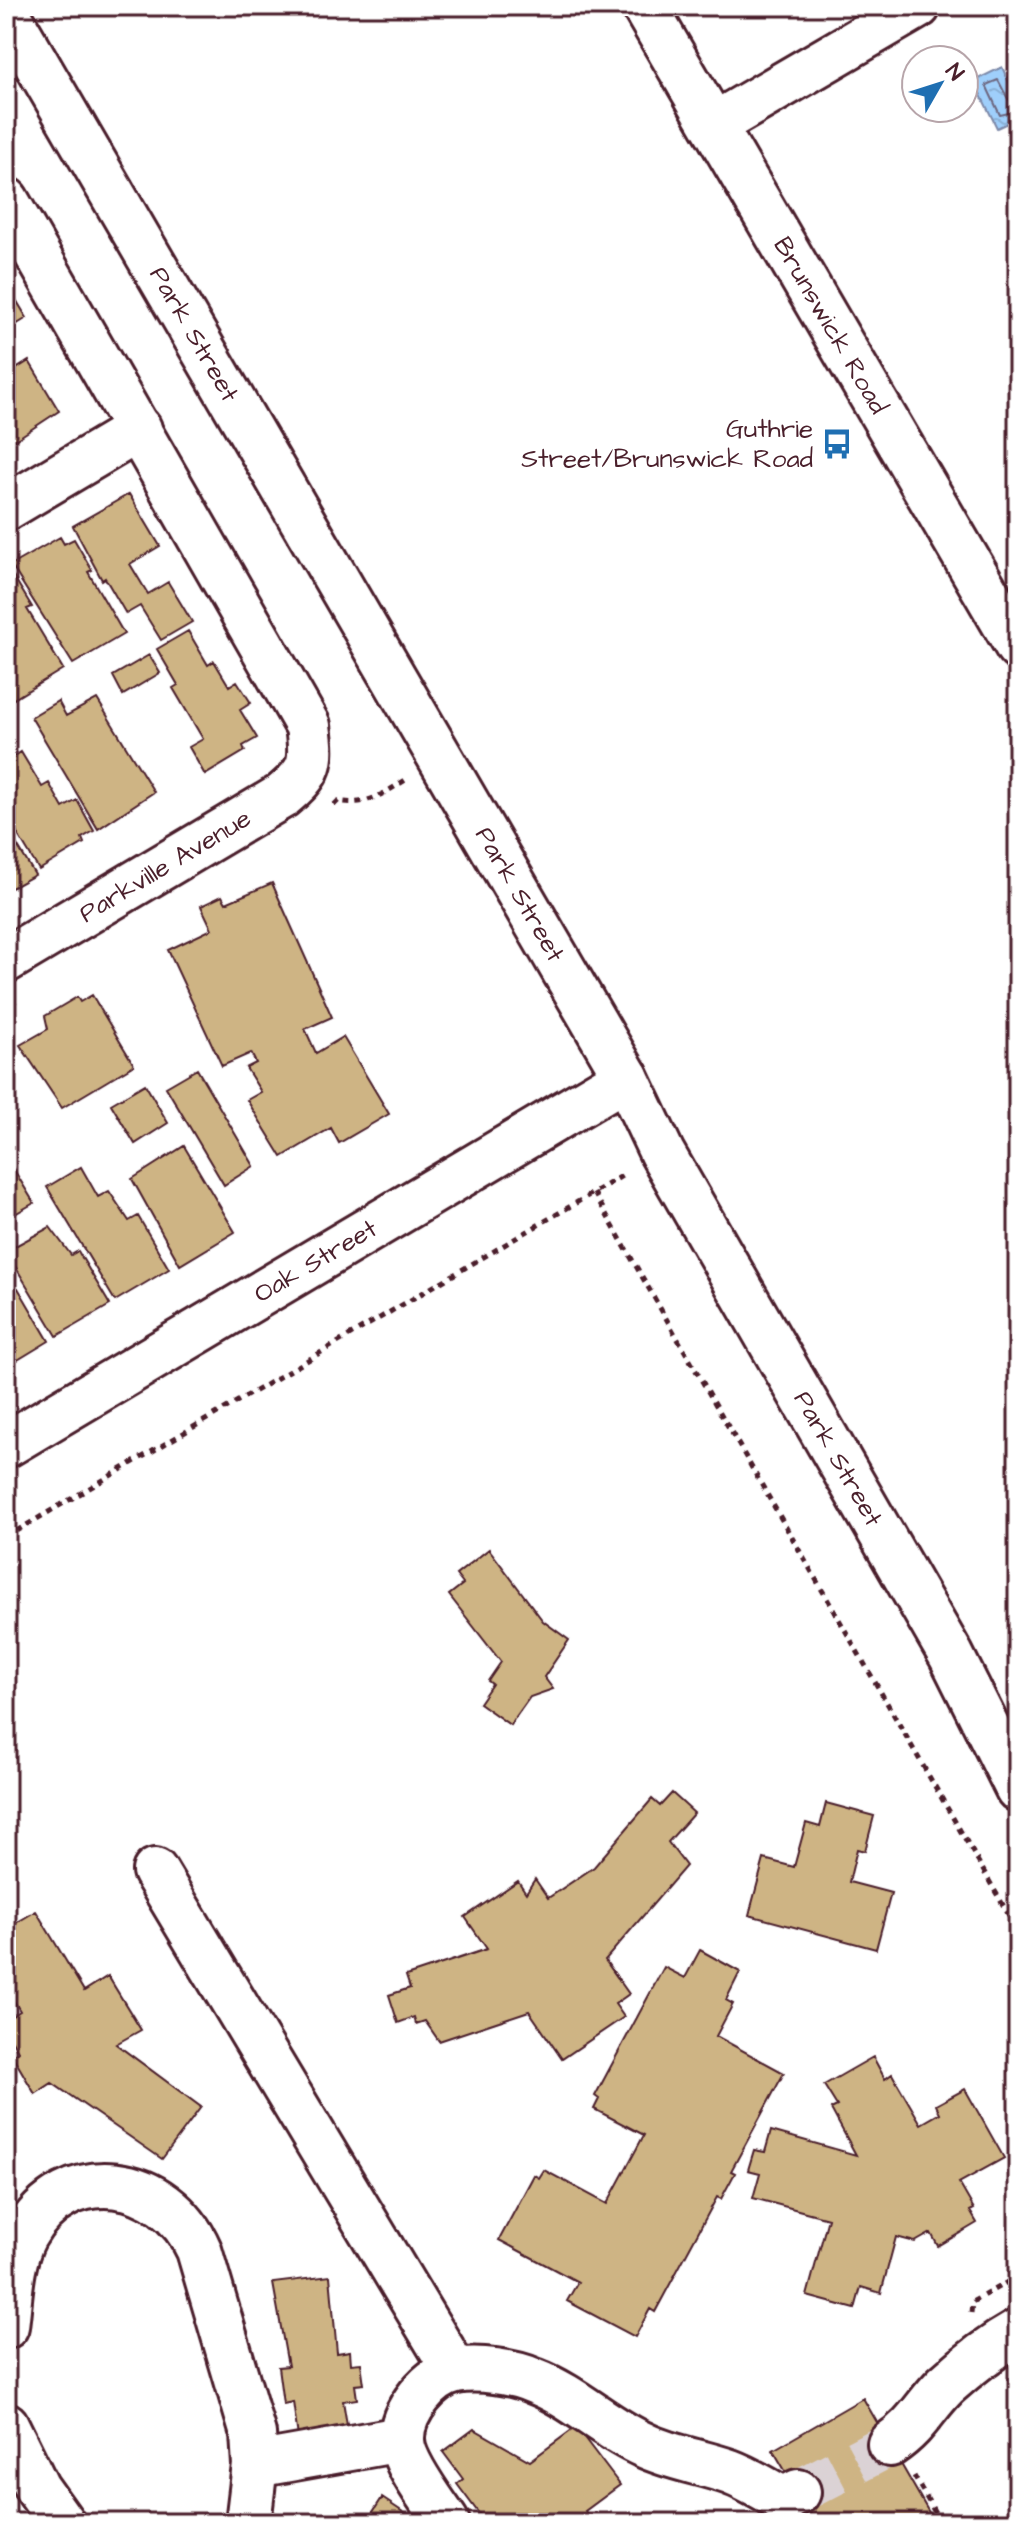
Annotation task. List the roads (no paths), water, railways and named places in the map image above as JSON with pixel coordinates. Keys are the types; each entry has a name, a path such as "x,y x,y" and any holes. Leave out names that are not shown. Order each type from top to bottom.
{"street":[{"name":"Brunswick Road","path":"644,6 1007,603 1018,647"},
{"path":"714,125 918,6"},
{"name":"Park Street","path":"6,11 626,1077 662,1153 951,1655 1018,1789"},
{"path":"6,200 139,429 6,508"},
{"name":"Parkville Avenue","path":"6,960 282,796 303,779 312,759 308,726 139,429"},
{"name":"Oak Street","path":"6,1445 626,1077"},
{"path":"155,1871 455,2371"},
{"path":"6,2326 14,2268 23,2237 43,2211 71,2193 92,2185 130,2187 151,2196 181,2218 199,2250 246,2407 255,2465 248,2523"},
{"path":"890,2444 912,2429 945,2387 999,2343 1018,2332"},
{"path":"447,2523 412,2467 401,2439 407,2418 423,2393 455,2371 497,2372 531,2379 566,2394 641,2444 733,2473 790,2505"},
{"path":"6,2425 26,2469 62,2523"},
{"path":"255,2465 401,2439"}],"water":[{"path":"1002,67 1018,102 1018,118 997,128 980,93 980,78"}],"tunnel":[{"path":"798,2492 890,2444"}],"place":[{"name":"Guthrie Street/Brunswick Road","path":"837,444"}]}
